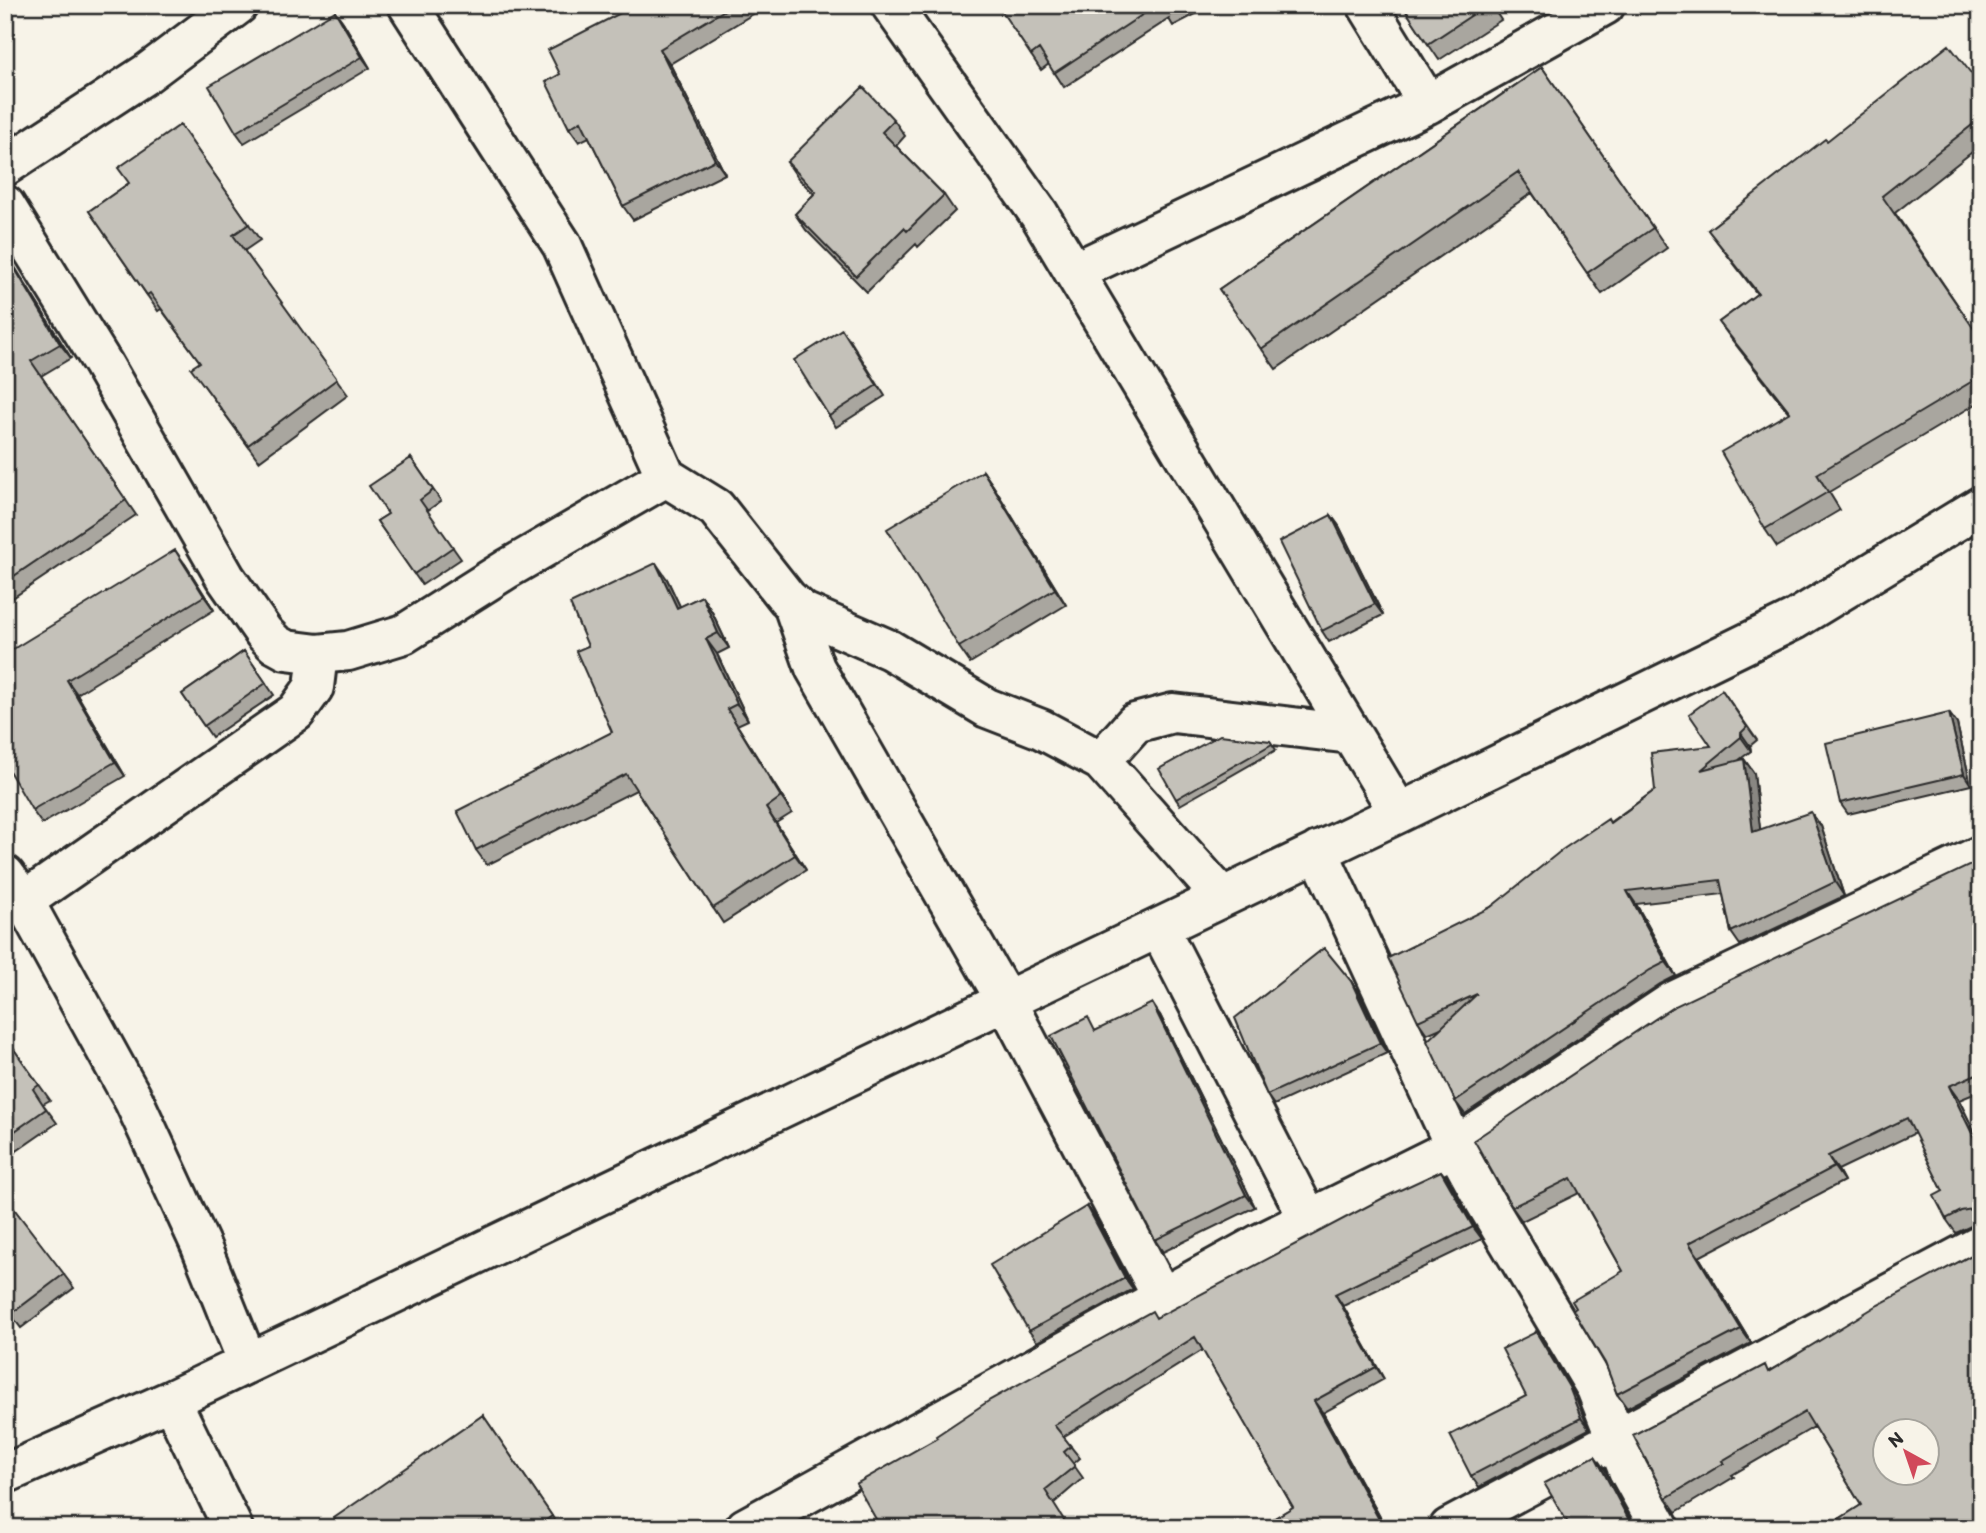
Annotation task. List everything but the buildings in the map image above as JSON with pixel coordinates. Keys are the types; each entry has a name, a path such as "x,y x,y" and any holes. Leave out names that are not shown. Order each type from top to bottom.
{"street":[{"path":"5,166 146,74 238,5"},
{"path":"408,5 562,245 666,477 716,508 793,605 803,612 890,650 987,708 1041,729 1101,761 1222,897"},
{"path":"891,5 1039,214 1399,813"},
{"path":"1367,5 1427,104"},
{"path":"1074,272 1427,104 1605,5"},
{"path":"5,205 103,364 190,512 206,546 264,633 286,650 318,654 348,651 404,634 507,569 666,477"},
{"path":"5,1475 171,1400 1159,928 1794,620 1981,506"},
{"path":"793,605 815,668 1006,1001 1163,1299"},
{"path":"248,1363 200,1244 134,1101 15,888 296,712 314,687 318,654"},
{"path":"1101,761 1135,723 1174,713 1351,734"},
{"path":"1318,851 1455,1147 1589,1376 1628,1470 1660,1528"},
{"path":"745,1528 1261,1243 1455,1147 1672,1002 1981,855"},
{"path":"1159,928 1309,1220"},
{"path":"1449,1528 1981,1245"},
{"path":"171,1400 233,1528"}]}
